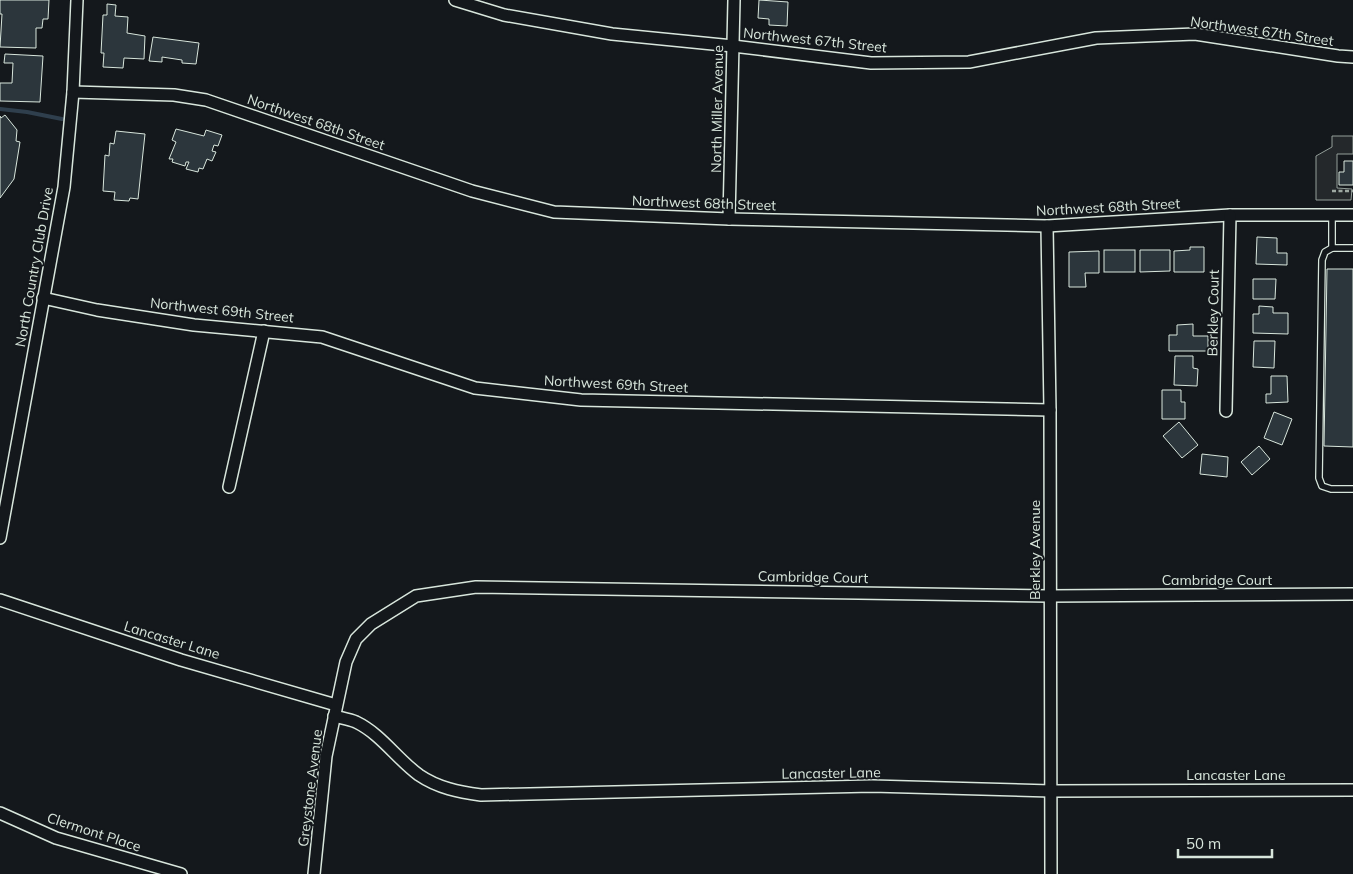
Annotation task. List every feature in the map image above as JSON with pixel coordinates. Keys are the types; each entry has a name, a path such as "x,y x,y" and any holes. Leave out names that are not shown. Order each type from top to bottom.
{"street":[{"name":"North Country Club Drive","path":"0,538 64,187 73,92 77,0"},
{"name":"Northwest 67th Street","path":"455,0 504,15 612,34 733,46 871,63 969,62 1096,38 1195,34 1353,57"},
{"name":"North Miller Avenue","path":"730,219 734,0"},
{"name":"Northwest 68th Street","path":"73,92 174,95 198,98 472,191 554,212 730,219 1047,226 1230,215 1353,215"},
{"name":"Berkley Court","path":"1226,411 1230,215"},
{"name":"Berkley Avenue","path":"1047,226 1050,410 1051,874"},
{"name":"Northwest 69th Street","path":"43,298 97,310 194,325 322,337 475,388 581,400 1050,410"},
{"path":"229,486 264,332"},
{"name":"Cambridge Court","path":"335,710 346,662 356,639 371,624 416,596 476,587 1049,596 1353,594"},
{"name":"Lancaster Lane","path":"0,600 335,710 377,736 419,774 436,784 459,792 474,794 872,786 1051,791 1353,790"},
{"name":"Greystone Avenue","path":"314,874 326,756 335,710"},
{"name":"Clermont Place","path":"0,813 56,838 181,874"}],"lane":[{"path":"1332,216 1332,248"},
{"path":"1353,248 1332,248 1325,252 1322,260 1320,482 1326,488 1353,489"}],"path":[{"path":"1332,191 1353,190"}],"shaded area":[{"path":"1332,136 1353,136 1353,154 1337,154 1337,188 1352,189 1351,200 1316,200 1316,156 1332,147"}],"building":[{"path":"0,0 49,0 48,19 43,19 42,28 36,28 36,48 0,47 2,14 0,14"},
{"path":"759,0 788,2 787,26 769,25 769,19 758,18"},
{"path":"107,4 116,5 115,16 128,17 127,33 145,36 144,59 124,58 123,68 103,67 104,53 101,53 103,15 107,15"},
{"path":"153,37 199,43 196,64 182,63 182,60 162,57 162,62 149,61"},
{"path":"5,54 43,56 40,102 0,101 0,83 12,83 13,63 4,63"},
{"path":"5,115 17,130 16,141 20,142 14,179 0,198 0,116 1,118"},
{"path":"176,129 204,136 206,130 222,135 218,146 214,145 212,151 216,152 212,161 207,159 203,169 199,168 198,172 186,169 189,162 186,162 185,166 172,162 173,159 169,159 176,142 172,140"},
{"path":"116,131 145,134 138,199 130,198 129,201 114,200 115,192 103,191 105,155 109,156 110,143 114,144"},
{"path":"1344,161 1353,161 1353,185 1339,185 1339,172 1344,172"},
{"path":"1257,237 1277,238 1277,253 1287,253 1287,265 1256,264"},
{"path":"1190,247 1204,247 1204,272 1174,272 1174,251 1190,250"},
{"path":"1104,250 1135,250 1135,272 1104,272"},
{"path":"1140,250 1170,250 1170,271 1140,272"},
{"path":"1099,251 1099,273 1085,273 1086,287 1069,287 1069,252"},
{"path":"1327,269 1353,269 1353,447 1324,446"},
{"path":"1253,279 1276,279 1275,299 1253,299"},
{"path":"1259,306 1273,307 1273,313 1288,313 1288,334 1253,333 1253,314 1259,314"},
{"path":"1193,324 1193,336 1208,336 1208,351 1169,351 1169,335 1177,335 1177,325"},
{"path":"1254,341 1275,341 1274,368 1253,367"},
{"path":"1175,356 1193,356 1193,368 1198,369 1197,386 1174,385"},
{"path":"1271,376 1287,376 1288,402 1266,403 1266,394 1271,394"},
{"path":"1162,390 1181,390 1181,402 1185,402 1185,419 1162,419"},
{"path":"1274,412 1292,419 1282,445 1264,438"},
{"path":"1179,422 1198,445 1182,458 1163,436"},
{"path":"1259,446 1270,459 1252,475 1241,462"},
{"path":"1202,454 1228,457 1227,477 1200,474"}],"waterway":[{"path":"0,109 62,119"}]}
